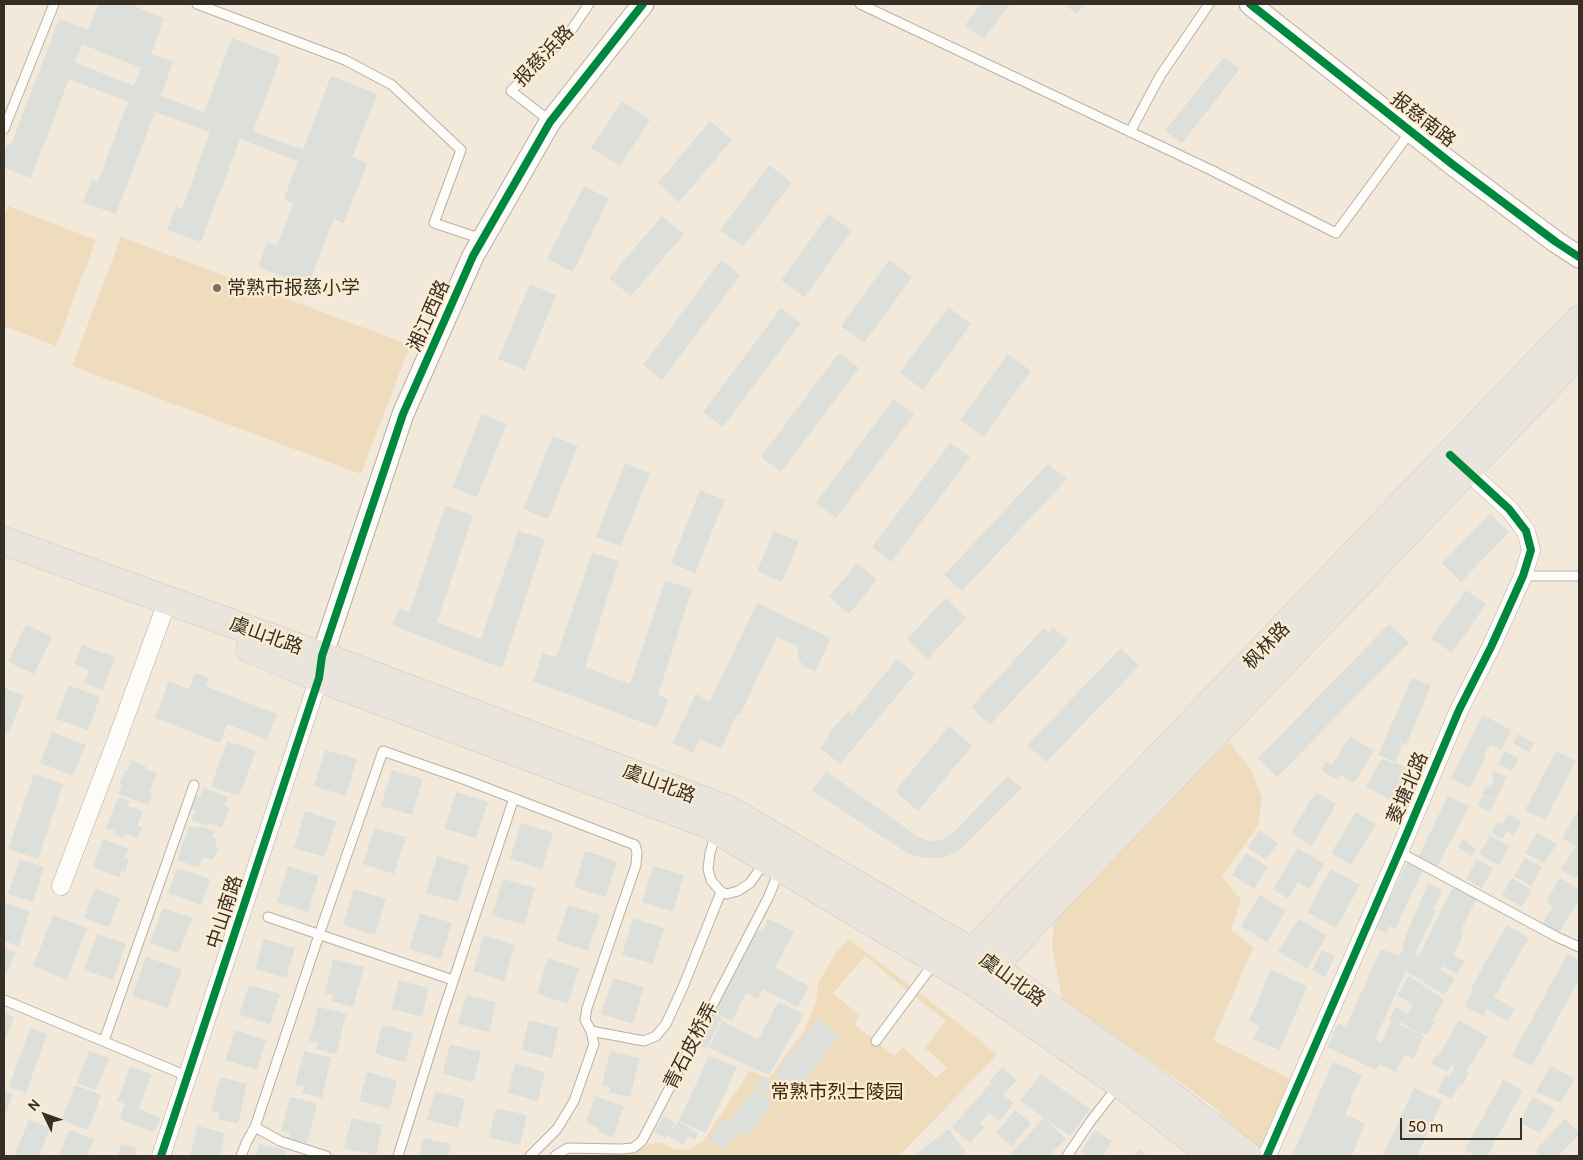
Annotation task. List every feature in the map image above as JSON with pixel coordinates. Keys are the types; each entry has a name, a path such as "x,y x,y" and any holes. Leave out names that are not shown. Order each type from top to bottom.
{"main road":[{"name":"枫林路","path":"967,968 1029,928 1459,463 1579,320"},
{"name":"枫林路","path":"1459,463 1579,353"},
{"name":"虞山北路","path":"4,541 707,824 774,864 967,968 1137,1096 1213,1156"},
{"name":"虞山北路","path":"4,560 320,667 729,810 967,968 1150,1079 1248,1156"}],"street":[{"name":"湘江西路","path":"320,667 403,414 473,256 550,122 643,4"},
{"name":"报慈南路","path":"1250,4 1411,131 1579,258"},
{"name":"菱塘北路","path":"1267,1156 1459,710 1491,647 1523,576 1531,550 1526,531 1509,509 1459,463"},
{"path":"61,886 163,613"},
{"name":"中山南路","path":"161,1156 320,667"}],"lane":[{"path":"4,129 54,4"},
{"path":"197,4 346,60 392,85 461,150 434,223 482,239"},
{"name":"报慈浜路","path":"550,122 511,91 572,29 589,4"},
{"path":"860,4 1211,170 1336,232 1411,131"},
{"path":"1130,132 1160,76 1209,4"},
{"path":"1523,576 1579,576"},
{"path":"241,1156 247,1141 256,1127 383,752 457,776 635,845 637,852 636,865 587,1008 585,1020 591,1031 594,1044 574,1101 557,1129 530,1156"},
{"path":"104,1041 194,785"},
{"path":"398,1156 514,798"},
{"path":"717,831 710,853 708,869 711,880 721,892 727,894 738,891 774,864"},
{"path":"1399,852 1579,948"},
{"name":"青石皮桥弄","path":"555,1156 568,1148 627,1149 634,1148 642,1141 769,896 774,864"},
{"path":"591,1031 644,1041 656,1036 666,1024 683,987 721,892"},
{"path":"268,916 454,980"},
{"path":"876,1041 967,968"},
{"path":"4,1000 188,1076"},
{"path":"1067,1156 1119,1084"},
{"path":"256,1127 280,1141 326,1156"}],"green space":[{"path":"8,206 96,240 56,346 4,326 4,218"},
{"path":"121,237 410,345 361,474 72,366"},
{"path":"1229,742 1251,769 1262,798 1258,826 1222,876 1241,900 1231,930 1253,948 1213,1040 1290,1079 1261,1152 1216,1109 1159,1066 1106,1032 1062,1000 1052,945 1054,923 1094,876 1187,780"},
{"name":"常熟市烈士陵园","path":"849,939 997,1055 899,1156 585,1156 629,1152 661,1142 675,1149 689,1150 703,1141 750,1071 769,1078 804,1031 816,1001 818,984 834,955","holes":["865,956 946,1021 925,1048 947,1067 936,1078 903,1047 894,1056 854,1024 860,1016 833,993"]}],"building":[{"path":"99,4 129,4 164,18 151,54 173,62 161,96 204,112 232,38 281,57 253,131 303,150 331,76 377,94 352,157 367,163 344,223 334,219 308,286 258,267 267,243 277,246 293,203 284,199 298,161 240,139 201,242 167,230 176,207 182,209 210,132 155,112 116,214 83,202 92,179 98,181 128,102 69,79 31,178 4,168 4,154 7,144 11,145 59,19 88,30","holes":["82,44 141,68 134,86 75,62"]},
{"path":"981,4 1011,4 983,39 965,25"},
{"path":"1064,4 1085,4 1077,14"},
{"path":"1224,57 1240,69 1182,143 1165,131"},
{"path":"622,101 650,120 620,166 591,148"},
{"path":"710,121 732,140 679,202 658,183"},
{"path":"769,165 792,182 743,247 720,230"},
{"path":"584,186 609,199 573,272 547,259"},
{"path":"829,214 852,231 804,297 781,280"},
{"path":"662,216 684,234 631,296 609,278"},
{"path":"721,260 740,275 662,380 643,365"},
{"path":"889,260 912,277 864,343 841,326"},
{"path":"530,284 556,295 525,370 498,359"},
{"path":"948,307 971,324 923,390 900,373"},
{"path":"781,308 801,323 723,427 703,412"},
{"path":"839,353 859,368 781,472 761,457"},
{"path":"1008,354 1031,371 983,437 960,420"},
{"path":"894,399 914,414 836,518 816,503"},
{"path":"482,414 507,424 477,497 453,487"},
{"path":"553,436 578,446 548,519 523,509"},
{"path":"950,443 970,457 891,562 872,547"},
{"path":"625,463 650,473 621,546 596,537"},
{"path":"1048,464 1067,479 962,591 944,575"},
{"path":"700,490 725,500 695,573 671,563"},
{"path":"445,506 473,515 437,622 481,639 518,531 545,539 502,668 392,625 399,608 409,613"},
{"path":"1490,514 1509,532 1461,582 1442,563"},
{"path":"774,531 799,541 782,582 757,571"},
{"path":"592,553 619,561 585,667 630,684 665,581 692,589 658,695 668,699 657,728 533,681 543,653 556,657"},
{"path":"857,563 877,580 849,614 829,597"},
{"path":"1466,590 1486,604 1452,653 1431,638"},
{"path":"946,598 966,618 928,659 907,639"},
{"path":"757,603 831,638 815,672 805,667 799,660 797,646 777,637 740,715 737,714 721,749 700,739 693,753 672,743 696,694 710,701"},
{"path":"26,624 52,637 34,674 8,662"},
{"path":"1389,624 1409,643 1277,777 1258,758"},
{"path":"1053,627 1068,641 990,725 971,707 1044,628 1048,632"},
{"path":"82,645 115,657 103,690 84,683 89,670 75,664"},
{"path":"1121,648 1139,666 1046,762 1027,745"},
{"path":"897,659 915,674 840,764 820,748 829,738 827,736 848,711 852,714"},
{"path":"195,673 209,678 205,686 277,714 267,740 227,724 220,743 155,718 169,681 189,689"},
{"path":"1412,678 1431,685 1406,745 1394,741 1402,745 1395,762 1378,755"},
{"path":"68,685 100,697 88,730 56,719"},
{"path":"4,688 24,696 9,733 4,731"},
{"path":"1483,715 1511,730 1501,750 1490,744 1470,788 1451,778"},
{"path":"949,726 972,746 918,811 895,791"},
{"path":"52,732 86,745 73,776 40,763"},
{"path":"1518,734 1534,743 1529,752 1513,743"},
{"path":"1350,736 1374,751 1354,783 1341,775 1338,780 1321,770 1326,761 1332,765"},
{"path":"227,741 256,751 239,796 211,786"},
{"path":"325,750 357,759 346,796 314,786"},
{"path":"1505,751 1519,758 1512,771 1498,764"},
{"path":"1556,751 1576,761 1545,820 1525,810"},
{"path":"1382,759 1394,764 1395,762 1412,771 1400,788 1402,790 1394,803 1366,786"},
{"path":"131,760 146,766 145,769 157,773 150,792 153,793 148,805 118,794 122,784 120,783"},
{"path":"392,770 423,779 412,815 381,806"},
{"path":"1493,770 1507,777 1495,801 1482,794 1486,786 1490,787 1495,778 1491,776"},
{"path":"826,771 920,838 929,841 940,840 950,836 1008,776 1022,788 962,848 950,855 939,858 927,858 907,853 812,790"},
{"path":"34,774 63,784 38,859 8,849"},
{"path":"204,788 228,797 224,806 229,808 222,828 207,822 206,826 192,820 196,810 191,808 196,795 200,796"},
{"path":"456,792 488,802 476,838 445,829"},
{"path":"1316,792 1336,804 1312,846 1291,833"},
{"path":"1448,796 1469,806 1437,867 1418,857"},
{"path":"1483,796 1496,802 1490,812 1477,806"},
{"path":"118,797 130,801 128,806 143,811 137,826 142,827 138,838 125,833 124,838 113,834 115,831 106,828"},
{"path":"1579,809 1579,873 1575,879 1561,869 1576,847 1562,838"},
{"path":"305,811 336,821 325,857 294,848"},
{"path":"1356,812 1376,824 1351,865 1331,853"},
{"path":"1509,814 1521,822 1513,835 1507,831 1502,839 1491,832 1498,822 1502,825"},
{"path":"521,823 553,833 542,869 510,859"},
{"path":"189,826 197,828 199,826 214,831 212,838 217,839 215,847 218,848 213,860 203,857 199,867 177,860"},
{"path":"374,828 406,837 394,874 363,864"},
{"path":"1259,830 1278,843 1266,860 1248,848"},
{"path":"1537,833 1557,844 1544,863 1525,853"},
{"path":"1490,836 1510,846 1499,865 1479,854"},
{"path":"103,839 128,848 125,857 129,859 125,872 122,871 119,877 93,868"},
{"path":"1463,839 1476,849 1472,856 1458,847"},
{"path":"1298,848 1324,864 1309,889 1298,882 1288,899 1273,889"},
{"path":"585,851 617,861 606,897 574,887"},
{"path":"1246,853 1268,867 1254,889 1232,875"},
{"path":"437,856 469,866 458,902 426,893"},
{"path":"1525,858 1542,867 1531,886 1514,876"},
{"path":"20,859 44,867 33,902 8,894"},
{"path":"1477,859 1493,868 1482,888 1466,879"},
{"path":"1407,863 1423,870 1395,929 1389,926 1387,933 1375,928"},
{"path":"288,866 319,876 308,912 277,902"},
{"path":"653,866 684,875 673,912 642,902"},
{"path":"177,868 210,879 201,905 168,893"},
{"path":"1331,869 1360,885 1336,928 1307,912"},
{"path":"1512,878 1532,890 1522,907 1502,895"},
{"path":"1560,878 1579,889 1579,899 1559,933 1542,924 1553,906 1546,902"},
{"path":"503,879 535,888 524,925 492,915"},
{"path":"1428,884 1442,890 1433,909 1436,911 1415,954 1419,956 1453,887 1477,898 1460,932 1463,935 1453,956 1465,961 1457,974 1443,966 1440,969 1455,979 1444,995 1406,971 1375,1040 1381,1043 1391,1021 1396,1023 1389,1019 1396,1007 1407,1013 1413,1005 1397,995 1409,976 1445,1000 1432,1020 1435,1022 1427,1034 1420,1034 1424,1036 1413,1059 1404,1055 1396,1072 1379,1064 1376,1070 1327,1047 1338,1024 1346,1027 1381,949 1399,956","holes":["1401,1022 1420,1034 1399,1025"]},
{"path":"95,888 120,898 109,927 84,918"},
{"path":"354,889 386,899 375,935 343,925"},
{"path":"1260,895 1286,911 1267,942 1241,926"},
{"path":"5,903 30,911 19,946 4,941"},
{"path":"568,905 600,915 588,951 557,941"},
{"path":"163,908 192,918 179,953 150,943"},
{"path":"420,913 452,923 441,959 409,949"},
{"path":"53,915 87,928 67,980 33,966"},
{"path":"633,918 664,928 653,964 622,955"},
{"path":"768,919 794,931 775,968 809,986 798,1007 763,989 757,999 746,993 732,1021 714,1013 756,930 762,932"},
{"path":"1299,919 1327,936 1307,969 1278,951"},
{"path":"1507,925 1529,938 1494,997 1515,1009 1507,1021 1487,1009 1483,1016 1464,1006 1473,990 1471,988"},
{"path":"97,934 126,944 113,980 84,970"},
{"path":"484,935 515,945 504,981 473,971"},
{"path":"264,939 295,948 286,978 255,969"},
{"path":"4,948 15,952 8,972 4,971"},
{"path":"1322,950 1335,956 1325,977 1312,970"},
{"path":"1567,954 1579,960 1579,979 1532,1066 1512,1056"},
{"path":"146,957 182,969 168,1008 132,996"},
{"path":"548,958 579,968 568,1004 537,994"},
{"path":"333,959 364,967 353,1007 332,1001 333,995 325,993"},
{"path":"1271,970 1307,986 1280,1050 1253,1039 1259,1026 1249,1021"},
{"path":"613,978 644,987 633,1024 601,1014"},
{"path":"399,980 429,988 422,1017 391,1009"},
{"path":"249,985 280,994 270,1024 239,1015"},
{"path":"466,995 496,1002 489,1032 458,1024"},
{"path":"778,1002 804,1014 769,1075 709,1048 722,1021 758,1040"},
{"path":"318,1007 346,1014 336,1054 316,1049 318,1043 309,1041"},
{"path":"6,1013 14,1017 4,1043 4,1019"},
{"path":"714,1013 722,1018 706,1049 697,1045"},
{"path":"818,1019 840,1035 795,1092 774,1075"},
{"path":"529,1020 559,1028 552,1058 521,1050"},
{"path":"1459,1020 1488,1037 1466,1072 1469,1073 1462,1085 1460,1084 1452,1099 1437,1092 1445,1075 1449,1077 1455,1066 1452,1064 1447,1072 1431,1063 1435,1056 1438,1056"},
{"path":"382,1025 413,1033 405,1062 375,1054"},
{"path":"30,1028 47,1034 26,1093 9,1087"},
{"path":"235,1030 266,1040 257,1070 226,1060"},
{"path":"450,1044 481,1052 473,1082 443,1074"},
{"path":"89,1051 109,1058 96,1090 77,1083"},
{"path":"304,1051 331,1058 322,1098 302,1093 304,1087 295,1085"},
{"path":"610,1051 640,1058 630,1097 609,1092 610,1087 602,1085"},
{"path":"709,1056 737,1067 706,1133 679,1121"},
{"path":"1333,1062 1362,1075 1350,1099 1352,1100 1345,1115 1365,1123 1352,1156 1292,1156"},
{"path":"515,1064 545,1072 538,1101 507,1093"},
{"path":"1550,1066 1575,1078 1561,1103 1536,1092"},
{"path":"130,1067 152,1074 139,1109 160,1118 154,1132 119,1119 125,1104 117,1101"},
{"path":"1002,1067 1017,1080 1003,1095 1014,1103 999,1121 989,1113 980,1123 984,1127 970,1143 952,1127 990,1084 999,1091 989,1082"},
{"path":"367,1072 397,1080 390,1109 359,1101"},
{"path":"1041,1074 1090,1109 1070,1136 1020,1101"},
{"path":"220,1077 247,1084 238,1124 218,1119 220,1113 211,1111"},
{"path":"762,1077 774,1086 767,1094 756,1085"},
{"path":"1503,1080 1523,1090 1487,1156 1477,1156 1465,1150"},
{"path":"75,1085 101,1095 88,1130 62,1120"},
{"path":"756,1088 774,1103 746,1137 739,1131 724,1150 709,1138 724,1119 727,1122"},
{"path":"1414,1088 1442,1101 1417,1156 1383,1156"},
{"path":"4,1091 13,1094 4,1118"},
{"path":"435,1091 465,1099 458,1128 427,1120"},
{"path":"595,1096 624,1106 613,1137 598,1132 599,1128 586,1123"},
{"path":"290,1097 317,1103 307,1143 288,1139 290,1133 281,1131"},
{"path":"1533,1097 1555,1109 1540,1133 1519,1122"},
{"path":"496,1108 527,1115 520,1145 489,1137"},
{"path":"1015,1110 1031,1123 1012,1146 996,1133"},
{"path":"664,1116 675,1123 665,1138 654,1131"},
{"path":"352,1118 383,1125 376,1155 344,1148"},
{"path":"1044,1118 1066,1139 1049,1156 1010,1156 1009,1155"},
{"path":"1565,1119 1579,1132 1579,1135 1558,1156 1535,1156 1539,1152 1536,1150"},
{"path":"29,1120 50,1128 39,1156 14,1156"},
{"path":"679,1121 698,1134 694,1140 689,1136 682,1145 668,1135"},
{"path":"198,1126 225,1133 220,1156 190,1156"},
{"path":"948,1129 967,1153 962,1156 914,1156"},
{"path":"69,1130 94,1139 87,1156 59,1156"},
{"path":"1095,1130 1112,1141 1102,1156 1086,1156 1080,1152"},
{"path":"423,1138 451,1144 448,1156 419,1156"},
{"path":"121,1144 137,1148 134,1156 118,1156"},
{"path":"259,1144 286,1150 285,1156 256,1156"},
{"path":"1139,1149 1148,1156 1133,1156"}],"cycle path":[{"path":"161,1156 319,678 322,656 403,414 473,256 550,122 643,4"},
{"path":"1250,4 1452,164 1579,257"},
{"path":"1267,1156 1459,710 1491,647 1523,576 1531,550 1526,531 1509,509 1450,455"}],"place":[{"name":"常熟市报慈小学","path":"217,288"}]}
